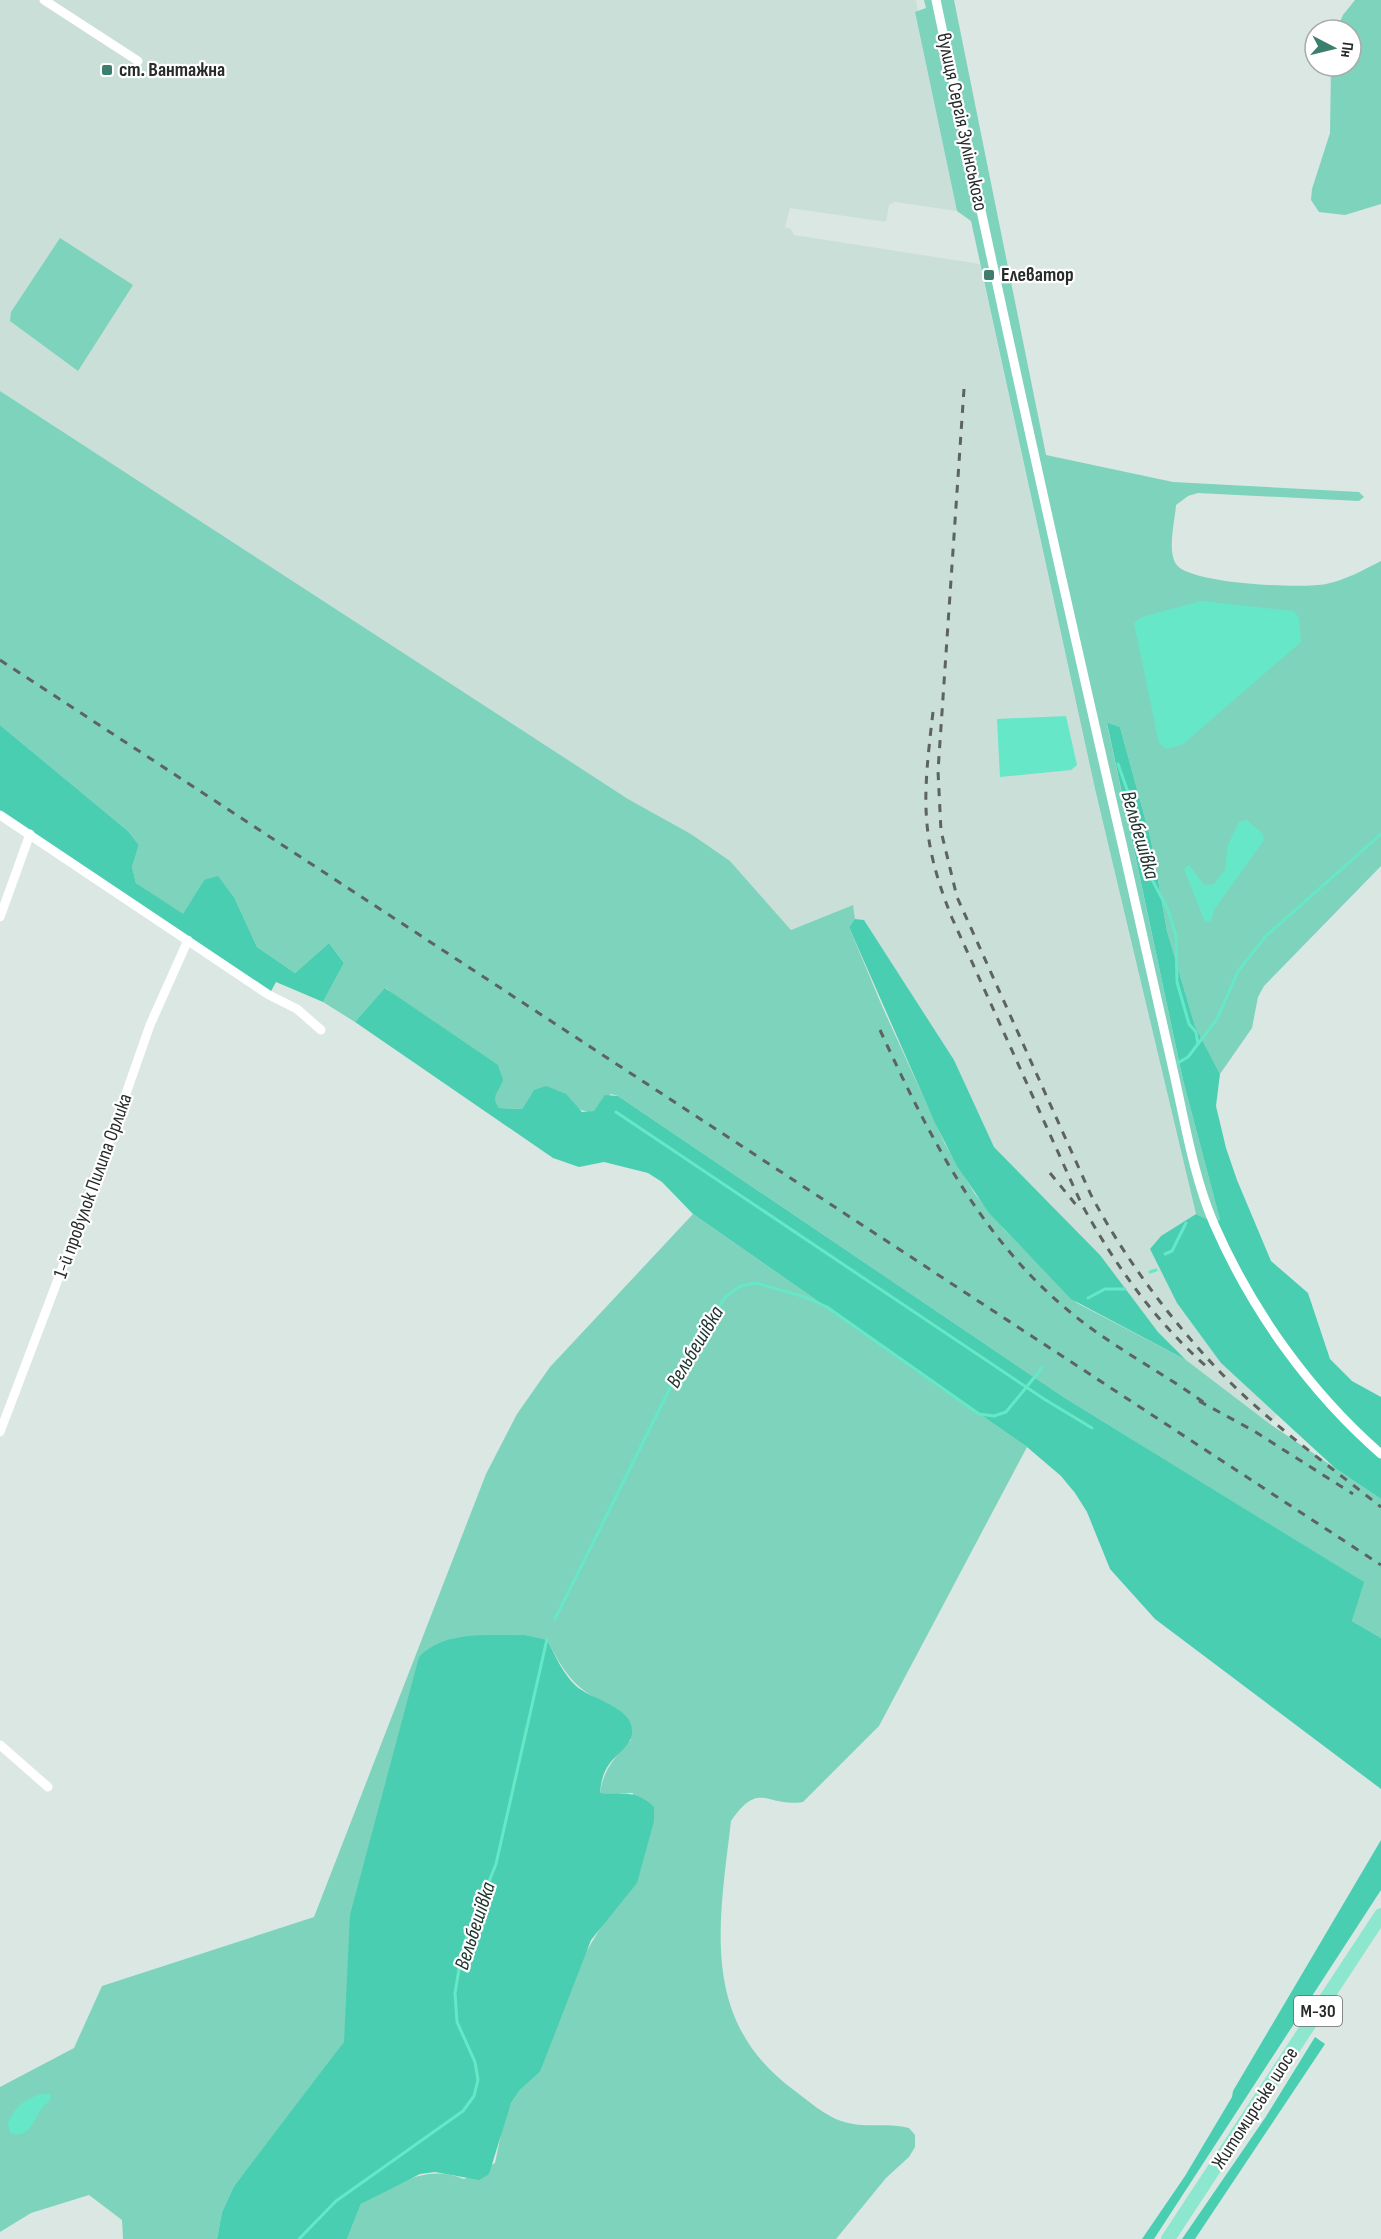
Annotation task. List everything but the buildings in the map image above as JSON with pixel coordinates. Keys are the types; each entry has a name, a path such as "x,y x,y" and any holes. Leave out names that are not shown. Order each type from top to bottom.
{"highway":[{"name":"Житомирське шосе","path":"1168,2239 1381,1915"}],"street":[{"path":"44,0 138,61"},
{"name":"вулиця Сергія Зулінського","path":"936,0 988,244 1148,960 1206,1203 1248,1290 1297,1366 1348,1423 1381,1454"},
{"path":"0,815 269,995 297,1009 321,1030"},
{"path":"0,917 30,834"},
{"name":"1-й провулок Пилипа Орлика","path":"0,1432 95,1182 150,1025 188,940"},
{"path":"0,1745 48,1787"}],"shaded area":[{"path":"0,0 916,0 918,12 915,13 957,211 895,202 889,205 886,222 790,208 785,227 791,229 794,235 980,264 1097,799 1196,1214 1161,1236 1221,1363 1278,1413 1270,1424 1186,1360 1158,1332 1100,1255 994,1147 954,1060 864,920 855,919 853,905 791,930 730,861 691,834 628,799 0,391"},
{"path":"924,0 954,0 1046,455 1173,482 1359,492 1364,497 1359,501 1198,493 1188,496 1176,505 1172,535 1173,558 1176,564 1185,571 1223,580 1295,586 1326,584 1340,580 1381,561 1381,866 1264,986 1258,997 1252,1028 1220,1074 1195,1026 1167,931 1151,840 1120,727 1107,724 1183,1080 1220,1220 1213,1222 1196,1214 1095,789 971,221 957,211 915,12 926,8"},
{"path":"1355,0 1381,0 1381,204 1345,215 1319,212 1311,200 1312,189 1330,133 1331,78 1363,78 1363,18 1342,18"},
{"path":"60,238 133,285 78,371 10,321 11,312"},
{"path":"0,391 628,799 691,834 730,861 791,930 853,905 855,919 849,927 945,1144 975,1194 1004,1229 1077,1303 1186,1360 1270,1424 1381,1499 1381,1638 1352,1621 1363,1582 1065,1398 618,1096 611,1094 594,1111 588,1112 531,1095 522,1109 499,1108 495,1096 501,1085 386,988 355,1022 323,1002 344,963 329,943 295,973 257,947 235,899 204,880 183,915 136,883 132,867 139,845 128,831 0,725"},
{"path":"1201,601 1294,611 1299,618 1301,642 1182,745 1166,749 1159,743 1134,623 1142,617"},
{"path":"1066,716 1077,765 1071,770 1000,777 997,719"},
{"path":"1107,723 1120,727 1151,840 1167,931 1195,1026 1220,1074 1216,1106 1226,1148 1237,1180 1271,1261 1308,1293 1330,1359 1352,1381 1381,1397 1381,1499 1335,1468 1221,1363 1177,1303 1150,1249 1161,1236 1196,1214 1213,1222 1220,1220 1183,1080"},
{"path":"0,725 128,831 139,845 132,867 136,883 183,914 204,880 218,876 235,899 257,947 295,973 329,943 344,963 323,1002 276,982 269,995 0,815"},
{"path":"1247,820 1263,834 1264,840 1214,910 1211,921 1205,922 1184,869 1189,865 1204,885 1214,884 1225,870 1228,845 1239,822"},
{"path":"855,919 864,920 954,1060 994,1147 1100,1255 1158,1332 1186,1360 1071,1299 989,1213 957,1166 935,1123 849,927"},
{"path":"385,988 498,1065 503,1080 495,1097 499,1108 522,1109 534,1090 546,1086 566,1094 582,1112 594,1111 605,1095 618,1096 1065,1398 1364,1582 1352,1621 1381,1638 1381,1789 1155,1619 1110,1569 1087,1512 1075,1493 1061,1476 1027,1447 693,1214 662,1182 648,1173 604,1162 579,1167 553,1158 355,1022"},
{"path":"693,1214 1027,1447 879,1726 803,1802 790,1803 757,1798 741,1808 731,1821 722,1897 722,1968 729,2002 743,2034 764,2064 795,2091 829,2115 849,2123 909,2128 915,2135 915,2147 909,2157 886,2178 836,2239 347,2239 361,2204 399,2184 423,2175 436,2174 464,2179 495,2163 504,2120 511,2103 520,2090 540,2072 580,1962 604,1922 633,1793 600,1793 604,1777 611,1764 631,1740 614,1707 590,1695 573,1681 547,1640 358,2033 319,2076 234,2186 222,2212 217,2239 123,2239 122,2220 89,2195 31,2213 0,2232 0,2087 74,2048 102,1986 314,1917 486,1474 517,1414 550,1367"},
{"path":"524,1635 547,1640 563,1670 576,1686 613,1706 629,1719 632,1728 631,1738 608,1766 600,1793 635,1795 654,1807 654,1821 637,1883 591,1940 540,2072 520,2090 511,2103 489,2174 479,2180 435,2172 420,2174 361,2204 347,2239 217,2239 222,2212 234,2186 344,2042 350,1915 419,1657 429,1648 454,1638"},
{"path":"1381,1840 1381,1890 1154,2239 1142,2239 1185,2176"},
{"path":"1315,2037 1325,2044 1195,2239 1182,2239 1265,2118"},
{"path":"50,2094 51,2099 41,2109 30,2128 21,2134 10,2133 8,2123 17,2108 30,2098"}],"waterway":[{"name":"Вельбешівка","path":"1118,764 1135,812 1145,866 1168,910 1176,936 1177,982 1189,1024 1196,1032 1198,1044"},
{"name":"Вельбешівка","path":"1176,1064 1188,1057 1217,1019 1238,971 1266,936 1381,834"},
{"path":"616,1112 1044,1399 1092,1428"},
{"name":"Вельбешівка","path":"1165,1254 1172,1251 1186,1223"},
{"name":"Вельбешівка","path":"1150,1272 1156,1270"},
{"name":"Вельбешівка","path":"555,1619 672,1384 725,1297 741,1286 756,1283 805,1297 827,1307 979,1414 994,1416 1006,1412 1042,1368"},
{"name":"Вельбешівка","path":"1088,1298 1105,1289 1125,1289"},
{"name":"Вельбешівка","path":"299,2239 336,2201 463,2111 474,2096 478,2080 475,2062 457,2022 455,1993 464,1944 496,1864 547,1639"}],"railway":[{"path":"964,389 938,771 941,831 957,897 1091,1195 1118,1242 1150,1288 1220,1372 1298,1442 1381,1507"},
{"path":"0,660 1381,1565"},
{"path":"933,712 927,769 926,816 934,863 952,918 1081,1203 1094,1226 1122,1270 1153,1311 1207,1367"},
{"path":"880,1030 937,1145 983,1218 1009,1251 1038,1283 1086,1325 1206,1404"},
{"path":"1050,1173 1077,1206"},
{"path":"1199,1401 1254,1431 1353,1494"}],"place":[{"name":"ст. Вантажна","path":"107,70"},
{"name":"Елеватор","path":"989,275"}]}
